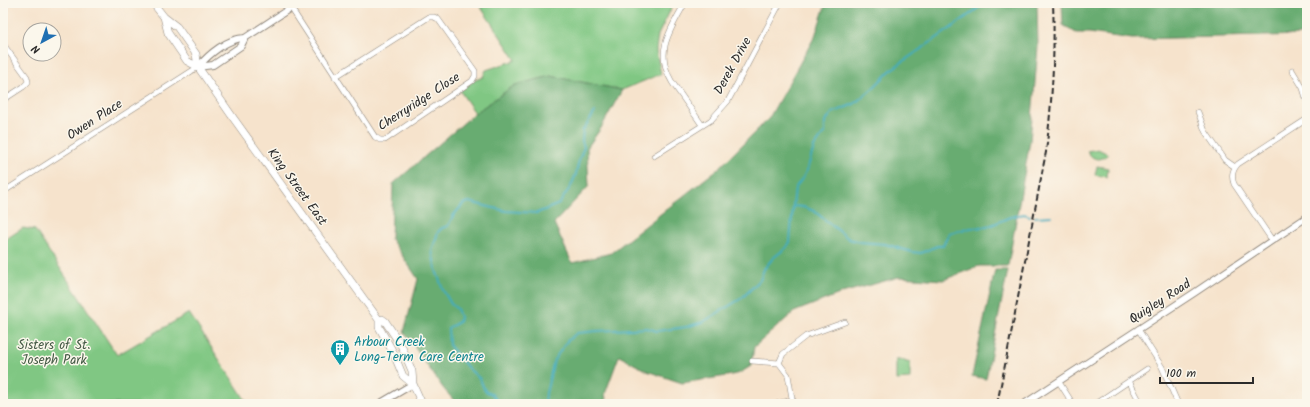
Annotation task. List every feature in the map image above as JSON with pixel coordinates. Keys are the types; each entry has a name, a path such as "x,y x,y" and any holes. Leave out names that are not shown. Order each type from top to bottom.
{"main road":[{"name":"King Street East","path":"153,3 164,17 176,27 196,54 198,67 234,119 379,320 382,319 385,321 401,345 412,371 413,384 422,404"},
{"name":"King Street East","path":"164,17 168,33 187,61 198,67"}],"street":[{"path":"198,67 213,64 241,46 245,38 289,6 298,3"},
{"path":"685,3 666,39 664,61 669,77 702,125"},
{"name":"Derek Drive","path":"654,156 711,120 728,101 780,3"},
{"name":"Cherryridge Close","path":"289,6 374,137 380,140 385,140 472,80 475,76 475,71 438,19 429,17 336,77"},
{"path":"198,67 207,56 221,47 236,38 245,38"},
{"path":"3,44 27,78 28,82 23,88 3,100"},
{"name":"Owen Place","path":"3,192 198,67"},
{"path":"1292,70 1303,88 1307,101"},
{"path":"1198,112 1205,131 1225,160 1235,167"},
{"path":"1272,240 1233,182 1232,173 1235,167 1307,119"},
{"name":"Quigley Road","path":"1024,404 1307,216"},
{"path":"780,363 783,354 806,336 845,322"},
{"path":"1138,329 1162,367 1178,404"},
{"path":"752,361 780,363"},
{"path":"776,404 793,402 788,375 780,363"},
{"path":"1095,404 1147,369"},
{"path":"1129,381 1141,404"},
{"path":"1059,382 1072,404"},
{"path":"378,404 413,384"}],"green space":[{"path":"478,3 674,3 658,35 656,50 661,74 622,90 551,76 515,85 475,113 460,91 473,81 483,77 486,70 516,60"},
{"path":"826,3 1037,3 1038,47 1030,141 1008,266 979,266 943,280 899,277 842,293 794,312 754,347 751,366 740,373 682,383 647,371 619,356 605,394 607,404 457,404 443,388 404,332 418,279 391,239 393,184 475,113 515,85 551,76 622,90 601,128 587,148 589,186 554,223 572,263 611,253 719,168 769,118 815,36"},
{"path":"1062,3 1307,3 1307,35 1132,39 1089,33 1076,33 1063,25"},
{"path":"1098,149 1108,154 1105,157 1097,159 1091,156 1087,151"},
{"path":"1097,166 1108,168 1107,177 1095,175"},
{"name":"Sisters of St. Joseph Park","path":"23,228 35,230 117,355 189,313 248,404 3,404 3,241"},
{"path":"995,270 1008,270 986,379 972,376"},
{"path":"896,360 905,360 905,362 910,362 910,379 896,380"}],"waterway":[{"path":"545,404 546,393 554,360 567,341 577,333 647,328 657,331 686,327 703,322 742,298 760,280 764,269 773,258 786,248 790,242 795,188 807,170 814,147 825,132 825,122 832,113 854,104 892,69 985,3"},
{"path":"500,404 492,394 485,391 480,379 468,368 449,345 448,328 459,322 460,317 457,309 451,304 443,290 436,270 432,251 438,232 442,228 448,226 453,216 463,204 469,202 506,211 537,213 559,204 571,186 576,174 584,147 582,141 583,130 595,112"},
{"path":"793,206 803,207 814,211 849,239 860,242 885,244 912,252 921,253 937,246 943,246 949,233 971,228 987,227 1010,217 1024,214 1030,216"},
{"path":"1035,217 1051,216"}],"railway":[{"path":"997,404 1046,152 1050,115 1054,40 1053,3"}],"place":[{"name":"Arbour Creek Long-Term Care Centre","path":"340,366"}]}
